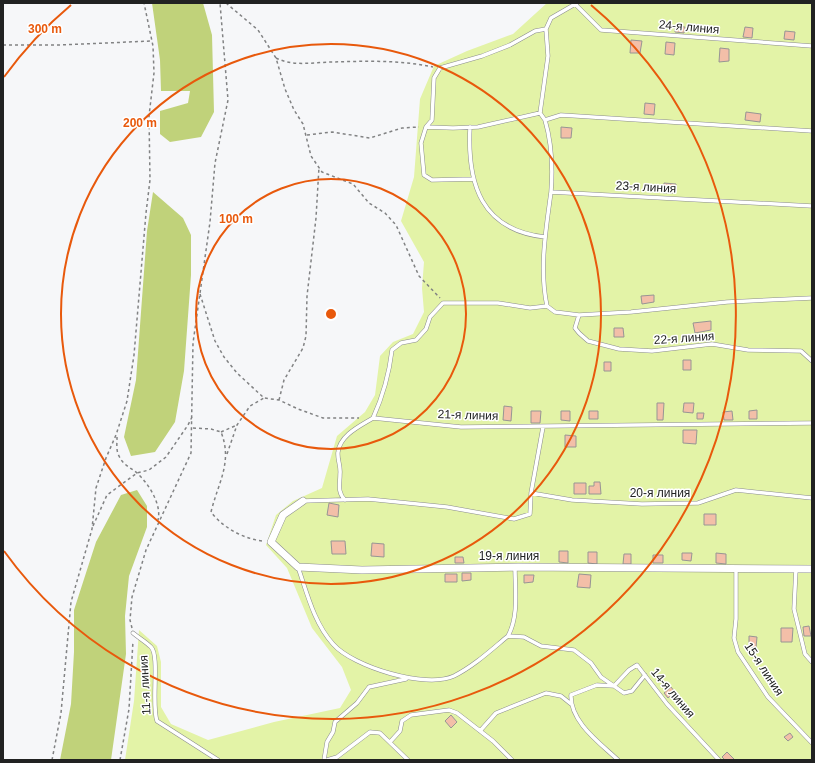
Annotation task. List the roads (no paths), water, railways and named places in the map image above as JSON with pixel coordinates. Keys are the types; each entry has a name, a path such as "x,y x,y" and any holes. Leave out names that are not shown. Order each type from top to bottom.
{"street":[{"path":"298,568 271,542 283,515 303,500"},
{"name":"19-я линия","path":"298,568 362,570 515,567 812,569"}],"lane":[{"path":"576,4 551,18 546,30 548,56 540,113 545,120 550,138 553,161 543,288 547,306 555,312 579,315 631,312 727,302 812,298"},
{"name":"24-я линия","path":"576,4 601,30 812,46"},
{"path":"473,179 432,180 424,175 421,143 426,127 432,120 434,78 440,68 482,56 510,45 535,31 546,30"},
{"path":"426,127 470,127 540,113"},
{"path":"545,120 561,115 812,131"},
{"path":"470,127 469,150 473,179 480,198 500,222 530,236 546,237"},
{"name":"23-я линия","path":"551,192 812,206"},
{"path":"345,500 340,494 339,485 341,472 338,453 341,444 352,431 373,418 384,395 389,374 392,350 401,343 416,340 426,329 430,317 444,303 498,303 530,308 547,306"},
{"name":"22-я линия","path":"579,315 575,328 579,333 588,340 608,347 652,351 712,344 748,350 801,351 812,361"},
{"name":"21-я линия","path":"373,418 461,427 812,423"},
{"path":"303,500 368,499 447,508 514,519 530,514 531,493 543,427"},
{"name":"20-я линия","path":"531,493 572,500 642,504 698,503 736,490 812,498"},
{"path":"298,568 312,609 332,644 343,653 379,670 407,678 433,680 453,677 471,666 508,636 513,627 515,567"},
{"name":"15-я линия","path":"736,568 736,619 734,638 738,652 768,698 812,743"},
{"path":"796,569 794,609 805,654 812,662"},
{"name":"11-я линия","path":"133,634 152,648 155,657 154,697 157,721 218,760"},
{"path":"508,636 524,637 541,646 574,650 591,663 601,677 624,693 632,691 645,675"},
{"name":"14-я линия","path":"614,686 629,670 637,665 667,704 719,760"},
{"path":"324,760 327,742 333,732 335,722 357,703 369,687 407,678"},
{"path":"571,704 571,695 581,690 597,685 614,686"},
{"path":"480,731 496,714 546,693 561,696 571,704 582,724 618,760"},
{"path":"390,742 400,731 402,721 411,715 449,710 457,713 493,741 512,760"},
{"path":"327,760 337,757 370,732 380,733 408,760"}]}
